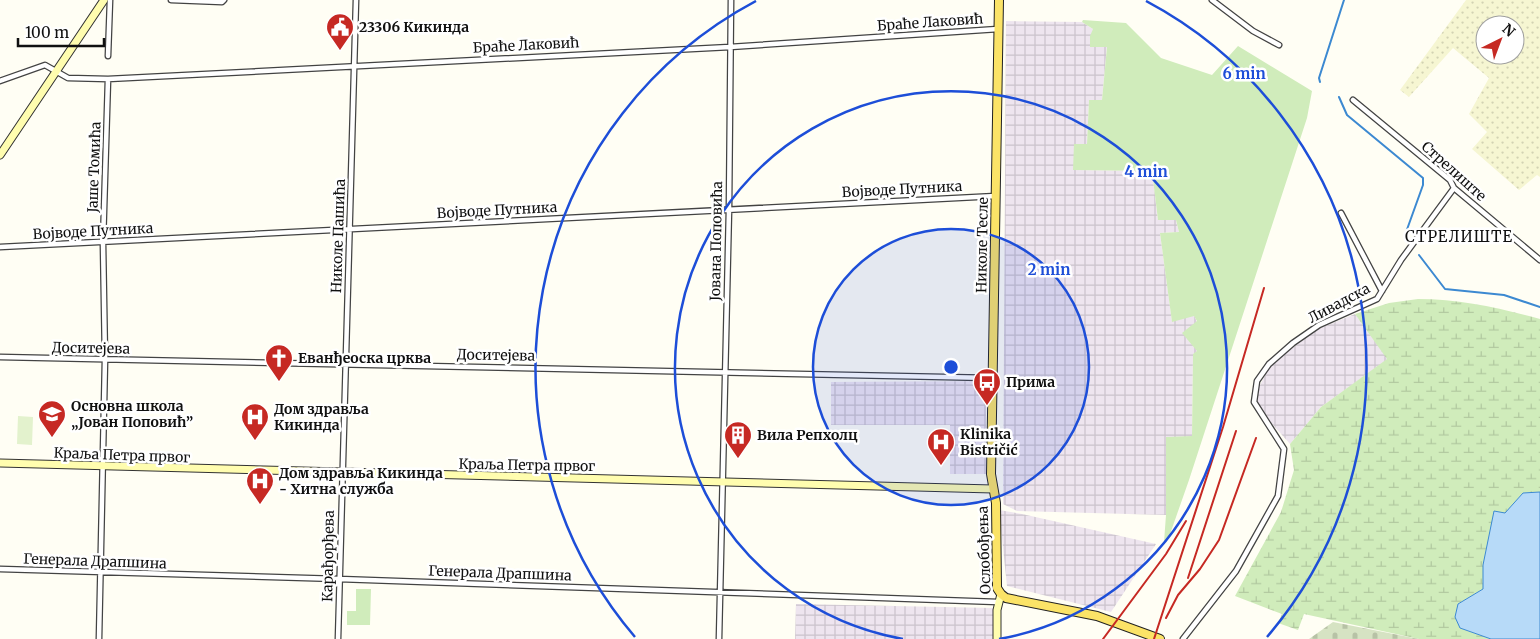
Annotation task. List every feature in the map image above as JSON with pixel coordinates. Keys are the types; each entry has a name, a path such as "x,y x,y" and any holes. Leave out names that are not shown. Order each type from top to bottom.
{"main road":[{"name":"Николе Тесле","path":"992,490 992,378 999,0"},
{"name":"Ослобођења","path":"992,490 996,504 998,588 1000,598"},
{"path":"1000,598 1097,616 1160,639"}],"street":[{"path":"0,155 104,0"},
{"path":"108,56 110,0"},
{"path":"171,0 224,0"},
{"name":"Николе Пашића","path":"342,473 356,0"},
{"name":"Јована Поповића","path":"719,639 721,483 729,209 731,0"},
{"path":"1212,0 1253,31 1279,45"},
{"name":"Браће Лаковић","path":"0,81 40,66 46,66 68,78 108,78 730,46 998,29"},
{"name":"Јаше Томића","path":"99,639 105,359 103,242 108,78"},
{"name":"Стрелиште","path":"1353,100 1450,180 1454,188 1540,260"},
{"name":"Ливадска","path":"1183,639 1236,570 1276,500 1281,486 1284,449 1254,402 1257,381 1269,364 1293,343 1319,325 1377,299 1401,260 1454,188"},
{"name":"Војводе Путника","path":"0,246 996,196"},
{"path":"1341,213 1382,292"},
{"name":"Доситејева","path":"0,357 992,378"},
{"name":"Краља Петра првог","path":"0,463 992,490"},
{"name":"Карађорђева","path":"338,639 342,473"},
{"name":"Генерала Драпшина","path":"0,569 720,592 1000,598"},
{"name":"Ослобођења","path":"997,639 1000,598"}],"shaded area":[{"path":"1006,21 1082,22 1093,29 1090,47 1107,47 1102,100 1089,100 1087,145 1074,170 1152,171 1158,220 1176,220 1179,232 1160,233 1172,321 1194,315 1197,322 1197,352 1193,354 1192,437 1166,437 1166,515 1017,511 1003,504"},
{"path":"1355,314 1388,359 1321,407 1290,444 1258,408 1257,391 1271,364 1318,329"},
{"path":"986,381 986,474 950,474 950,425 831,425 831,382"},
{"path":"999,510 1156,544 1111,612 1007,586"},
{"path":"796,604 993,608 993,639 795,639"}],"green space":[{"path":"1466,0 1540,0 1540,177 1537,175 1519,190 1472,149 1487,132 1469,114 1489,78 1453,48 1409,97 1400,90"},
{"path":"1083,20 1126,23 1161,58 1212,75 1238,46 1312,91 1307,118 1189,480 1169,537 1164,542 1166,437 1192,436 1193,354 1197,351 1182,333 1197,321 1194,316 1172,322 1160,233 1179,232 1176,220 1158,220 1152,171 1073,170 1074,144 1087,144 1089,100 1102,100 1107,47 1090,47 1090,36 1093,29 1082,22"},
{"path":"1434,299 1480,305 1540,319 1540,492 1523,493 1505,514 1483,565 1483,589 1458,604 1460,628 1491,639 1419,639 1304,614 1298,630 1278,623 1282,614 1235,596 1281,512 1294,470 1290,444 1321,407 1387,359 1355,314 1389,303"},
{"path":"18,416 33,417 32,445 17,444"},
{"path":"356,589 371,589 370,625 347,625 347,611 356,611"},
{"path":"1333,622 1419,639 1309,639"}],"water":[{"path":"1540,492 1540,639 1491,639 1460,628 1455,617 1458,604 1483,589 1483,565 1494,511 1505,513 1523,493"}],"waterway":[{"path":"1320,82 1319,78 1344,0"},
{"path":"1339,97 1347,115 1423,178 1423,185 1405,235 1410,243"},
{"path":"1419,255 1445,289 1504,295 1540,307"}],"railway":[{"path":"1154,639 1223,427 1264,288"},
{"path":"1188,578 1236,431"},
{"path":"1166,618 1178,595 1200,569 1219,540 1256,438"},
{"path":"1103,639 1166,554 1186,521"}],"place":[{"name":"23306 Кикинда","path":"340,51"},
{"name":"Еванђеоска црква","path":"279,382"},
{"name":"Прима","path":"987,406"},
{"name":"Основна школа „Јован Поповић”","path":"52,438"},
{"name":"Дом здравља Кикинда","path":"255,441"},
{"name":"Вила Репхолц","path":"738,459"},
{"name":"Klinika Bistričić","path":"941,466"},
{"name":"Дом здравља Кикинда - Хитна служба","path":"260,505"}],"district":[{"name":"СТРЕЛИШТЕ","path":"1459,236"}]}
